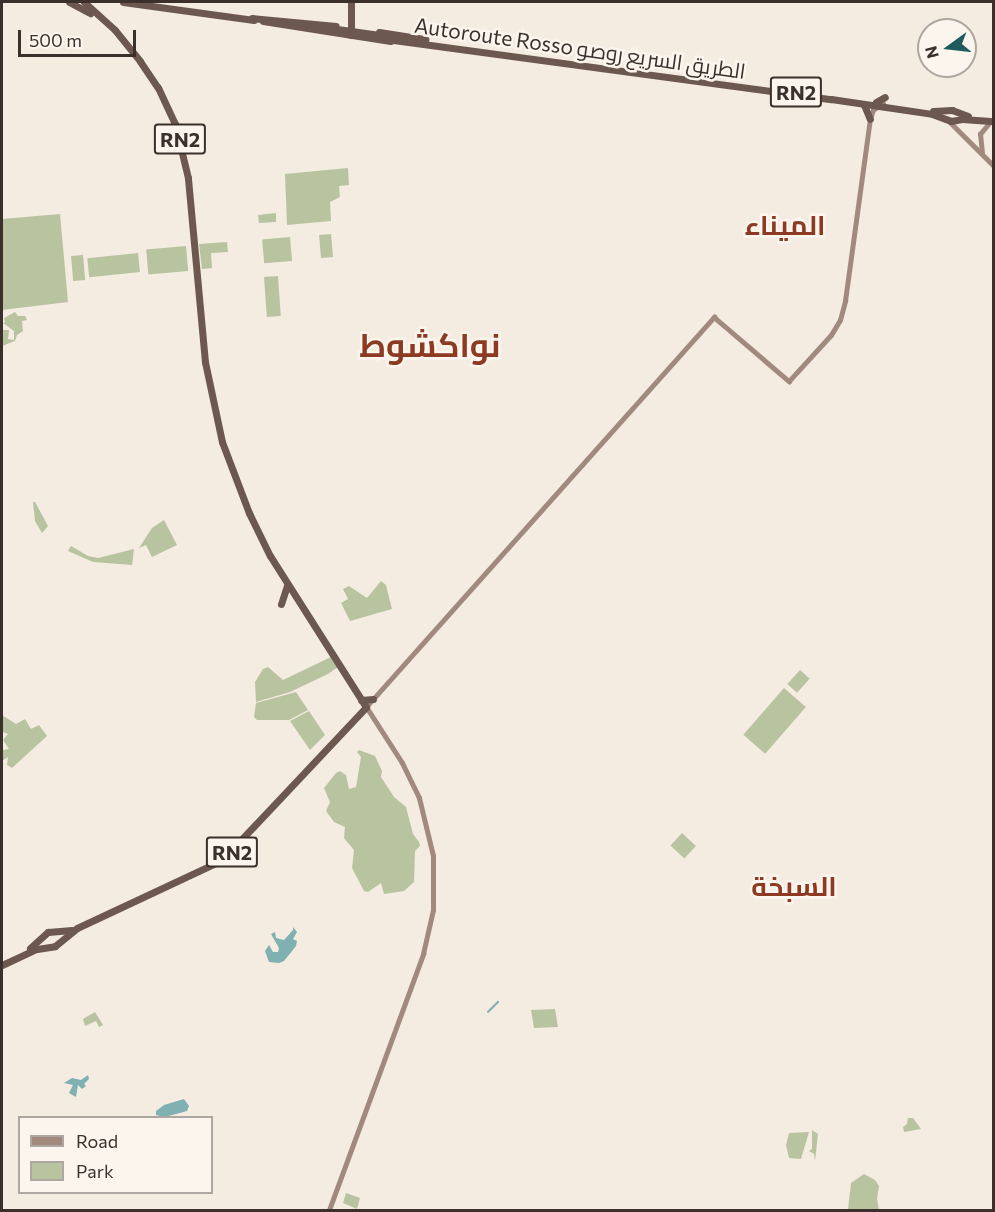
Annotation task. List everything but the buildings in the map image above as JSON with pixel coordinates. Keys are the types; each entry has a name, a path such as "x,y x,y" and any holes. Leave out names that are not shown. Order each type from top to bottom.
{"highway":[{"path":"69,2 91,12"},
{"name":"RN2","path":"59,942 77,928 227,856 366,707 287,586 249,513 217,422 204,350 188,178 176,124 158,88 140,60 115,30 91,12 83,2"},
{"path":"90,2 91,12"},
{"name":"RN2","path":"123,2 292,24"},
{"name":"RN2","path":"132,2 292,24"},
{"path":"349,32 350,2"},
{"path":"252,18 267,17 349,32"},
{"path":"263,21 459,48"},
{"name":"Autoroute Rosso الطريق السريع روصو","path":"292,24 864,105 880,102"},
{"name":"Autoroute Rosso الطريق السريع روصو","path":"459,48 880,102 952,119 993,120"},
{"path":"864,105 870,119"},
{"path":"281,604 287,586"},
{"path":"358,715 361,700 373,699"},
{"name":"RN2","path":"55,932 77,928"},
{"path":"48,932 55,932 59,942 55,946 48,946 2,964 34,946 48,932"},
{"path":"44,936 48,946"}],"main road":[{"path":"329,1210 423,954 433,910 434,863 424,814 405,769 366,707 714,317 789,381 831,335 840,320 845,301 870,119 873,110 880,102"},
{"path":"952,119 993,166"},
{"path":"983,155 979,144 980,134 993,120"},
{"path":"373,699 370,710 373,718"},
{"path":"358,715 366,713 373,718"}],"green space":[{"path":"348,168 349,185 339,186 340,197 330,202 331,221 287,225 285,174"},
{"path":"276,213 276,222 259,223 258,215"},
{"path":"60,214 68,302 2,310 2,219"},
{"path":"331,234 333,257 321,258 319,235"},
{"path":"290,237 292,261 264,263 262,239"},
{"path":"227,242 228,252 211,253 212,268 202,269 199,244"},
{"path":"186,246 188,271 148,274 146,249"},
{"path":"138,253 140,272 89,277 87,258"},
{"path":"83,255 85,280 73,281 71,256"},
{"path":"278,276 281,316 267,317 264,277"},
{"path":"15,312 18,316 25,316 27,320 22,321 23,331 17,335 15,341 2,346 2,330 9,330 8,339 14,340 14,331 3,323 4,318"},
{"path":"33,502 48,526 42,533 35,521"},
{"path":"164,520 177,545 152,557 146,545 139,548 152,528"},
{"path":"71,546 88,556 98,558 134,549 132,565 93,562 68,551"},
{"path":"381,581 386,585 392,609 350,621 341,603 348,599 343,589 349,586 367,598"},
{"path":"331,657 338,667 328,674 290,692 256,702 255,682 263,669 268,667 283,680"},
{"path":"800,670 810,679 797,693 787,684"},
{"path":"784,688 806,707 765,754 743,735"},
{"path":"296,692 308,710 289,720 257,720 254,717 256,703"},
{"path":"309,711 325,735 310,750 290,721"},
{"path":"2,715 16,724 25,719 31,729 39,725 47,736 12,768 7,765 8,757 2,761 2,745 3,750 9,749 3,740 8,734 3,732"},
{"path":"359,750 375,756 382,771 381,777 394,797 406,807 413,834 419,842 420,846 415,851 414,882 404,891 384,894 381,883 368,892 364,891 352,868 354,850 344,838 345,827 334,822 326,811 330,802 324,788 336,773 340,771 346,775 349,789 356,787 361,757 357,752"},
{"path":"682,833 696,846 684,858 670,845"},
{"path":"555,1009 558,1027 534,1028 531,1010"},
{"path":"95,1012 103,1025 99,1027 96,1021 85,1026 83,1019"},
{"path":"908,1118 913,1118 921,1129 904,1132 903,1127 907,1124"},
{"path":"812,1130 818,1134 815,1161 814,1154 809,1151 812,1149"},
{"path":"809,1132 801,1159 789,1158 786,1145 789,1133"},
{"path":"864,1174 875,1180 879,1186 877,1199 879,1210 848,1210 851,1183"},
{"path":"346,1193 360,1198 357,1209 343,1203"}],"water":[{"path":"293,927 297,932 293,939 297,941 296,946 284,961 269,962 265,951 269,945 273,952 278,952 279,948 271,934 275,932 276,938 284,940"},
{"path":"88,1075 89,1079 84,1084 86,1086 82,1089 78,1085 76,1097 69,1093 73,1085 64,1083 72,1078 81,1080"},
{"path":"184,1099 189,1106 187,1111 169,1116 156,1115 156,1111 164,1105"}],"waterway":[{"path":"488,1012 498,1002"}],"district":[{"name":"الميناء","path":"785,225"},
{"name":"نواكشوط","path":"430,344"},
{"name":"السبخة","path":"794,886"}]}
